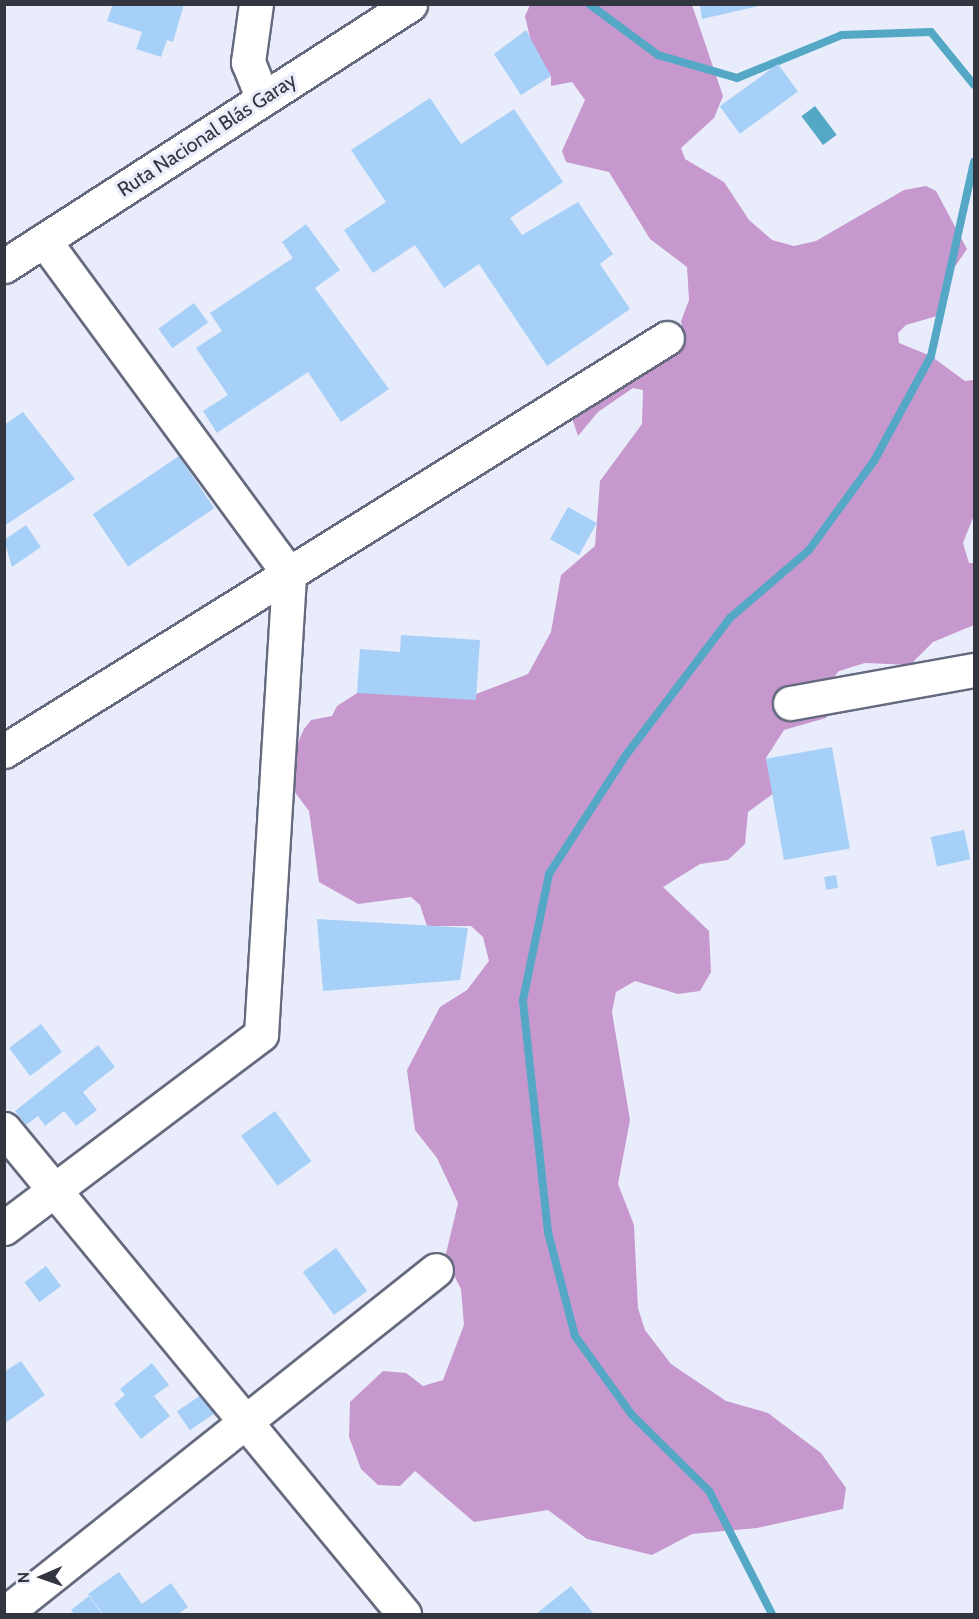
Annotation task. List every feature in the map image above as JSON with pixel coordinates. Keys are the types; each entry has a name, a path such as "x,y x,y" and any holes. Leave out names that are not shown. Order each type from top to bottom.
{"main road":[{"path":"256,4 248,62 263,99"},
{"name":"Ruta Nacional Blás Garay","path":"4,266 410,4"},
{"path":"4,1228 261,1034 289,574 44,240"},
{"path":"4,751 667,338"},
{"path":"790,703 975,670"},
{"path":"4,1130 52,1190 248,1420 404,1614"},
{"path":"4,1614 436,1270"}],"shaded area":[{"path":"530,5 692,5 723,96 714,118 681,148 685,159 724,182 749,220 772,240 794,246 816,241 904,190 926,186 936,191 967,249 943,284 937,316 906,325 898,333 899,343 931,356 965,381 974,380 974,515 963,543 969,563 974,563 974,625 933,642 910,665 865,663 839,671 832,679 832,710 826,718 784,730 766,758 774,793 748,812 745,844 728,860 700,864 663,887 709,931 711,972 700,991 678,994 635,981 616,992 612,1012 630,1120 618,1184 634,1225 638,1308 645,1330 671,1364 726,1401 768,1413 821,1453 846,1488 843,1509 757,1528 692,1534 652,1555 587,1539 548,1510 474,1522 415,1471 400,1486 378,1485 361,1469 349,1437 350,1402 383,1371 406,1373 423,1386 443,1380 464,1325 461,1289 445,1258 458,1203 437,1158 415,1130 407,1070 440,1007 467,990 489,961 483,937 471,926 427,926 420,905 411,897 358,904 319,882 309,811 288,783 289,762 304,729 311,720 332,716 337,706 365,688 463,699 528,674 551,632 561,575 595,546 600,481 642,424 643,390 633,388 598,412 578,436 571,415 685,344 681,321 689,300 687,267 650,239 609,172 566,162 562,151 585,100 572,82 551,86 551,76 535,59 525,16"}],"water":[{"path":"815,106 837,135 823,145 801,116"}],"building":[{"path":"113,4 184,4 173,42 167,40 161,57 136,49 142,32 107,21"},
{"path":"700,4 762,4 763,5 702,19"},
{"path":"526,30 551,76 521,95 494,54"},
{"path":"778,64 798,92 740,134 720,106"},
{"path":"430,98 461,144 514,109 563,182 510,218 522,235 578,202 613,254 600,264 630,309 547,366 479,264 444,288 415,245 373,273 344,230 386,202 351,150"},
{"path":"306,224 340,270 315,288 389,389 341,422 308,372 217,433 203,411 228,395 196,348 222,331 210,313 293,258 282,242"},
{"path":"194,303 208,322 173,348 158,329"},
{"path":"23,412 75,479 4,526 4,425"},
{"path":"179,456 214,508 128,566 93,514"},
{"path":"568,507 597,523 579,555 550,539"},
{"path":"26,525 41,547 12,567 4,540"},
{"path":"401,635 480,640 476,700 357,693 360,649 400,652"},
{"path":"832,747 850,848 784,860 766,759"},
{"path":"964,830 970,859 937,866 931,837"},
{"path":"836,875 838,888 826,890 824,877"},
{"path":"317,919 468,928 460,980 323,991"},
{"path":"41,1024 62,1052 30,1076 9,1048"},
{"path":"98,1045 115,1067 83,1092 97,1110 76,1126 64,1111 45,1126 38,1116 26,1125 15,1111"},
{"path":"275,1111 311,1161 277,1186 241,1136"},
{"path":"336,1248 367,1291 334,1315 303,1272"},
{"path":"46,1266 61,1286 39,1302 24,1282"},
{"path":"21,1361 45,1395 4,1424 4,1372"},
{"path":"152,1363 169,1385 154,1396 170,1416 141,1439 114,1404 125,1395 120,1389"},
{"path":"201,1395 214,1414 190,1430 177,1411"},
{"path":"119,1572 142,1604 171,1583 188,1607 178,1614 103,1614 88,1594"},
{"path":"571,1586 594,1614 536,1614"},
{"path":"89,1596 102,1614 74,1614 71,1610"}],"waterway":[{"path":"589,4 658,55 737,78 842,35 931,32 974,85"},
{"path":"772,1614 709,1491 632,1415 575,1336 548,1232 523,1000 549,874 626,755 730,618 809,550 874,461 931,356 974,162"}]}
